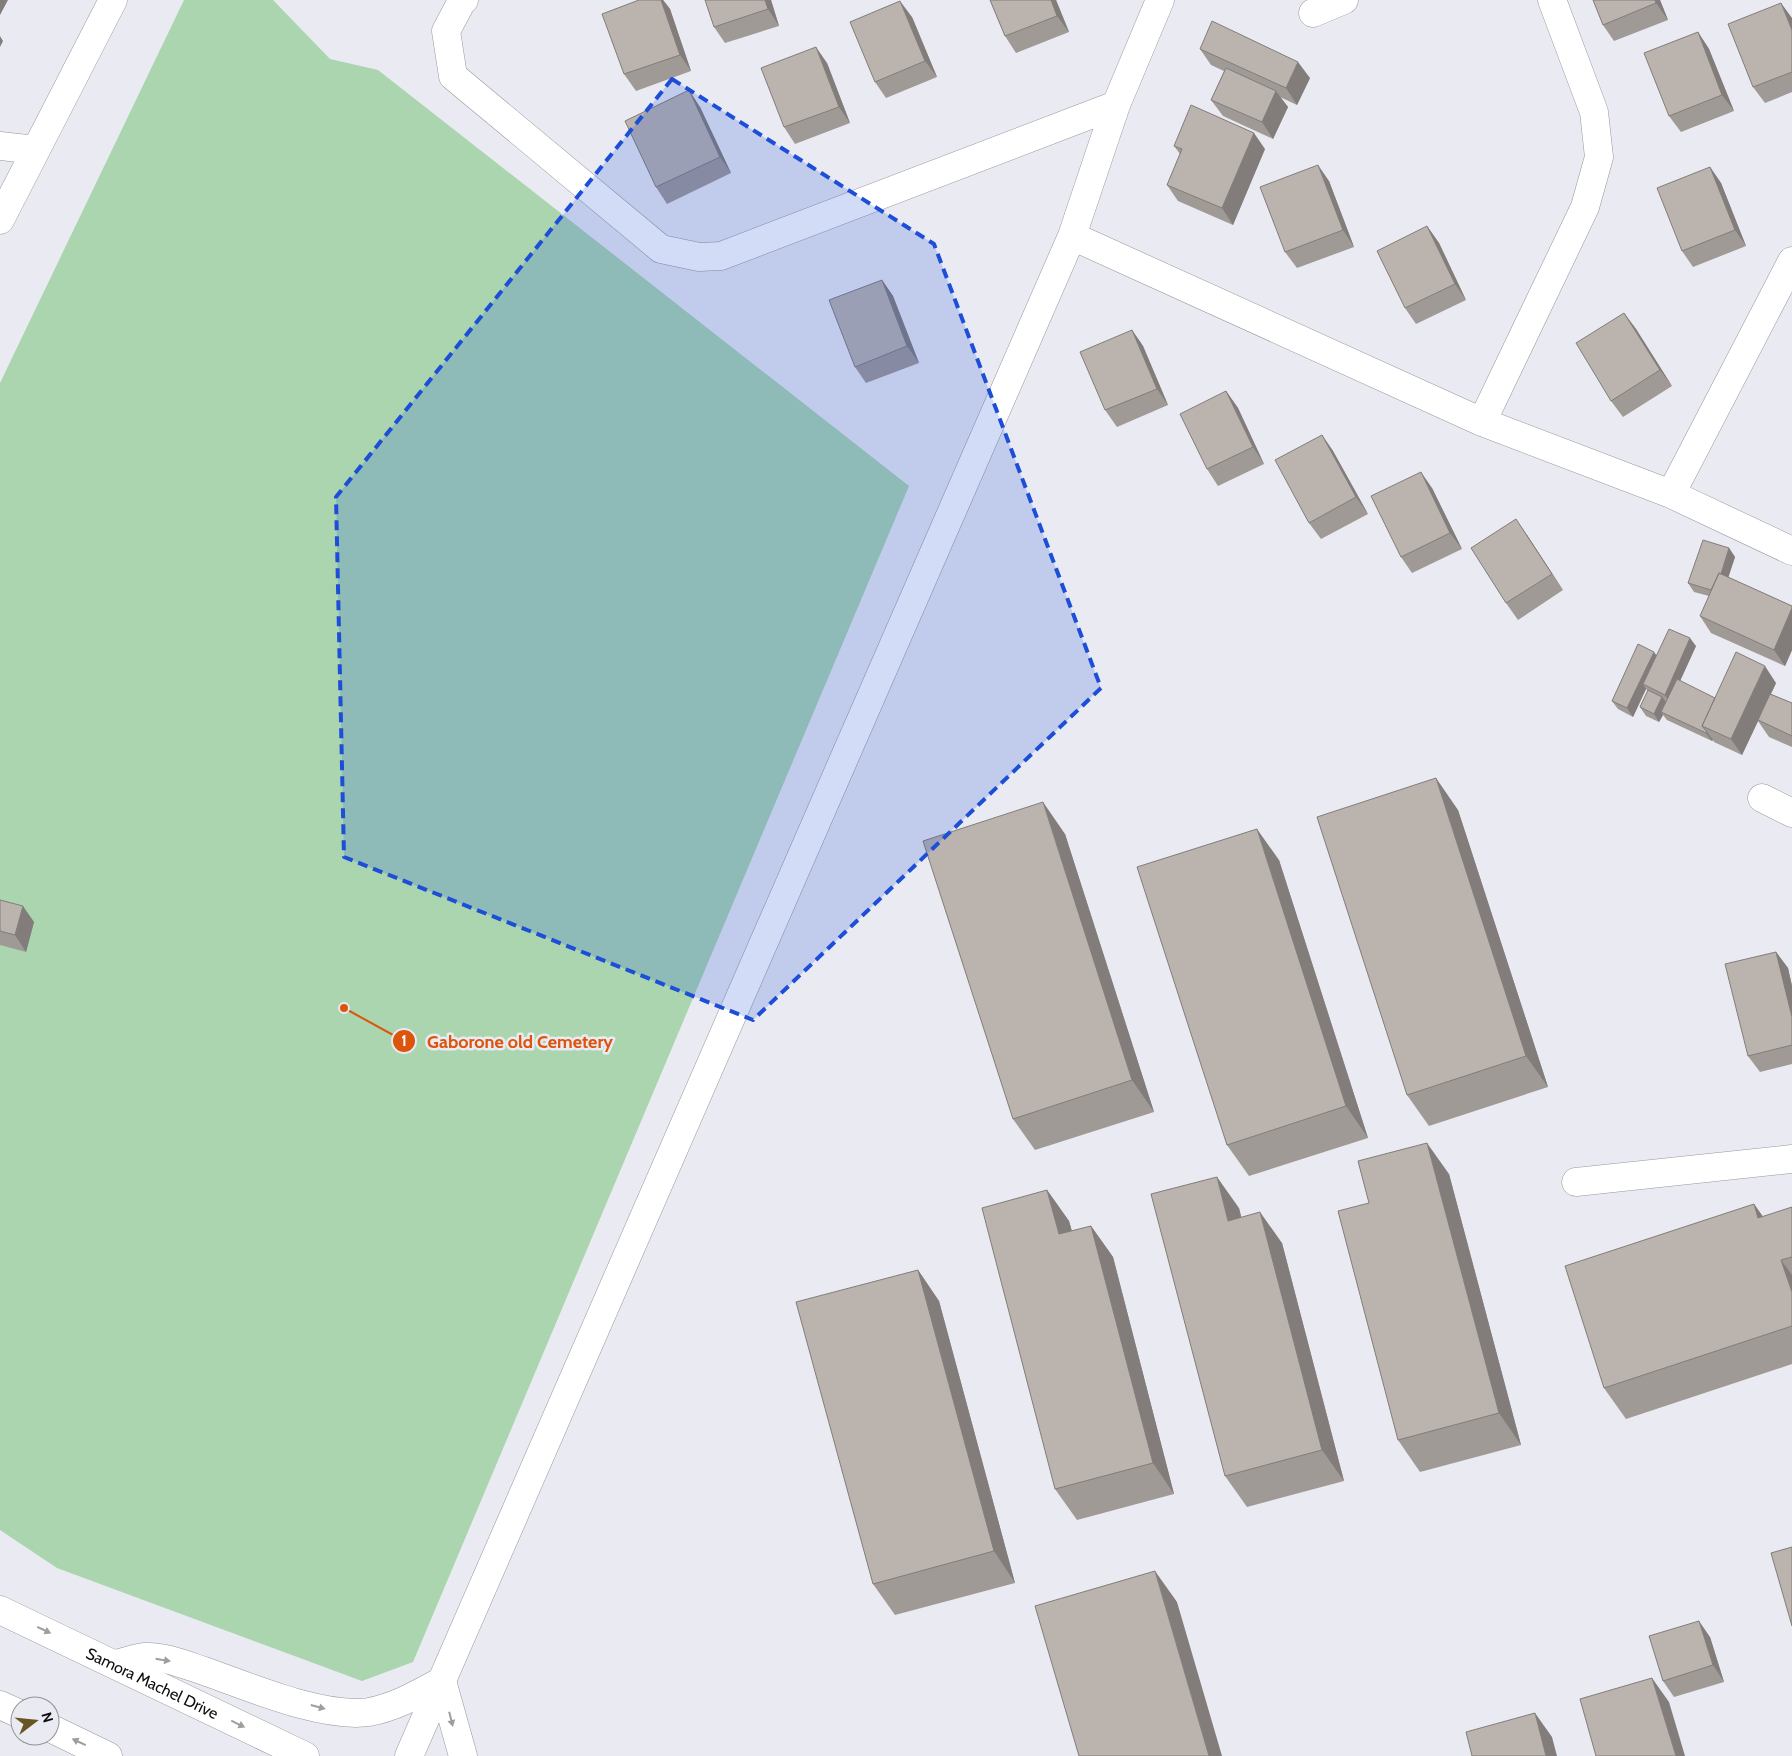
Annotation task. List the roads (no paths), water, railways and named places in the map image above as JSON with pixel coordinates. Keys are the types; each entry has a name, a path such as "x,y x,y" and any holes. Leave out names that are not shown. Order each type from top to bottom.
{"street":[{"path":"0,220 113,0"},
{"path":"464,0 446,31 453,76 661,250 699,257 721,256 1116,104"},
{"path":"409,1756 1072,236 1116,104 1160,0"},
{"path":"1313,13 1344,0"},
{"path":"1482,422 1585,207 1599,157 1594,112 1552,0"},
{"path":"0,146 36,150"},
{"path":"1072,236 1482,422 1671,494 1792,551"},
{"path":"1671,494 1792,261"},
{"path":"1762,798 1792,814"},
{"path":"1576,1182 1792,1158"},
{"name":"Samora Machel Drive","path":"0,1610 305,1756"},
{"path":"115,1664 146,1657 176,1662 278,1696 331,1711 366,1712 386,1708 408,1700 442,1681"},
{"path":"442,1681 463,1756"},
{"path":"60,1733 108,1756"}],"place":[{"name":"Gaborone old Cemetery","path":"344,1008"}]}
